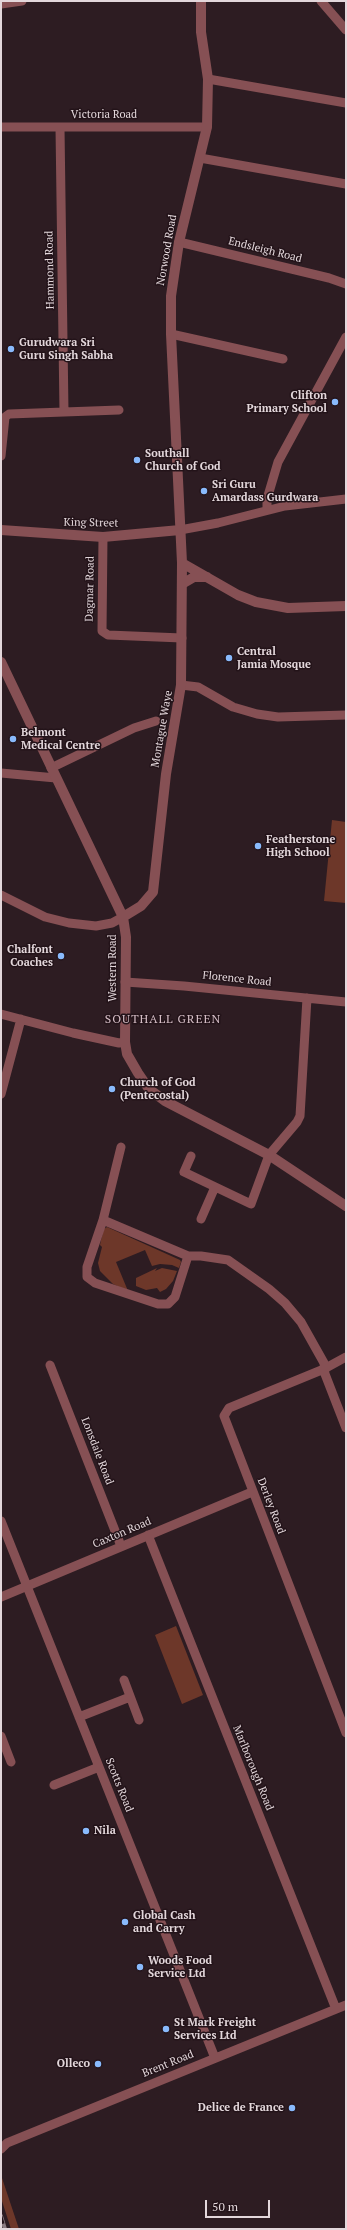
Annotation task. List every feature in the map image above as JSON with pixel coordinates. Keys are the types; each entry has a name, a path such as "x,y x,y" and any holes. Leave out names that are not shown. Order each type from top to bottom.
{"street":[{"path":"1,4 22,1"},
{"name":"Norwood Road","path":"180,530 171,334 171,296 179,242 207,127 208,79 201,32 200,1"},
{"path":"321,1 346,30"},
{"path":"208,79 346,103"},
{"name":"Victoria Road","path":"1,127 207,127"},
{"name":"Hammond Road","path":"60,128 64,412"},
{"path":"200,158 346,184"},
{"name":"Endsleigh Road","path":"179,242 328,278 346,284"},
{"path":"171,334 283,359"},
{"path":"267,510 267,499 278,462 346,337"},
{"path":"1,456 6,417 9,414 119,410"},
{"path":"180,530 218,523 267,510 300,504 346,499"},
{"name":"King Street","path":"1,530 103,536 180,530"},
{"name":"Montague Waye","path":"123,917 141,906 153,892 166,774 182,685 182,563 180,530"},
{"name":"Dagmar Road","path":"103,536 102,631 108,636 182,638"},
{"path":"182,563 238,595 276,607 302,608 346,606"},
{"path":"182,584 194,577 207,577"},
{"name":"Western Road","path":"2,665 123,917 126,938 125,1042 127,1054 138,1073 149,1089 165,1101 269,1155 346,1206"},
{"path":"182,685 198,687 233,707 262,715 346,715"},
{"path":"51,768 134,728 156,721"},
{"path":"1,773 56,778"},
{"path":"1,895 45,916 69,923 96,926 112,923 123,917"},
{"name":"Florence Road","path":"125,982 184,986 346,1002"},
{"path":"191,1156 184,1172 251,1204 269,1155 297,1122 300,1116 307,998"},
{"path":"1,1014 73,1033 119,1043 125,1042"},
{"path":"1,1094 21,1019"},
{"path":"121,1147 103,1220 87,1267 87,1277 95,1283 158,1304 168,1304 175,1297 188,1256"},
{"path":"201,1219 215,1187"},
{"path":"103,1220 188,1256 201,1256 228,1260 269,1288 301,1322 324,1363 324,1369 346,1428"},
{"name":"Derley Road","path":"346,1357 324,1369 225,1411 225,1421 346,1733"},
{"name":"Lonsdale Road","path":"50,1365 121,1546"},
{"name":"Caxton Road","path":"1,1597 252,1492"},
{"name":"Scotts Road","path":"1,1521 214,2058"},
{"name":"Marlborough Road","path":"148,1535 336,2009"},
{"path":"124,1680 139,1720"},
{"path":"79,1717 130,1697"},
{"path":"1,1736 11,1762"},
{"path":"54,1785 99,1767"},
{"name":"Brent Road","path":"1,2149 7,2143 346,2005"}],"shaded area":[{"path":"332,820 346,822 346,903 324,901"},
{"path":"107,1227 180,1260 181,1262 179,1268 172,1265 160,1264 152,1266 145,1250 116,1262 128,1291 113,1284 100,1271 98,1263 102,1247 100,1245 101,1240 104,1229"},
{"path":"157,1268 155,1271 162,1268 177,1271 173,1281 166,1289 160,1292 157,1288 146,1290 136,1286 136,1278"},
{"path":"176,1626 203,1695 182,1704 155,1635"},
{"path":"1,2175 19,2229 11,2229 1,2198"}],"railway":[{"path":"1,2216 5,2229"}],"place":[{"name":"Gurudwara Sri Guru Singh Sabha","path":"11,349"},
{"name":"Clifton Primary School","path":"335,402"},
{"name":"Southall Church of God","path":"137,460"},
{"name":"Sri Guru Amardass Gurdwara","path":"204,491"},
{"name":"Central Jamia Mosque","path":"229,658"},
{"name":"Belmont Medical Centre","path":"13,739"},
{"name":"Featherstone High School","path":"258,846"},
{"name":"Chalfont Coaches","path":"61,956"},
{"name":"Church of God (Pentecostal)","path":"112,1089"},
{"name":"Nila","path":"86,1831"},
{"name":"Global Cash and Carry","path":"125,1922"},
{"name":"Woods Food Service Ltd","path":"140,1967"},
{"name":"St Mark Freight Services Ltd","path":"166,2029"},
{"name":"Olleco","path":"98,2064"},
{"name":"Delice de France","path":"292,2108"}],"district":[{"name":"SOUTHALL GREEN","path":"163,1020"}]}
